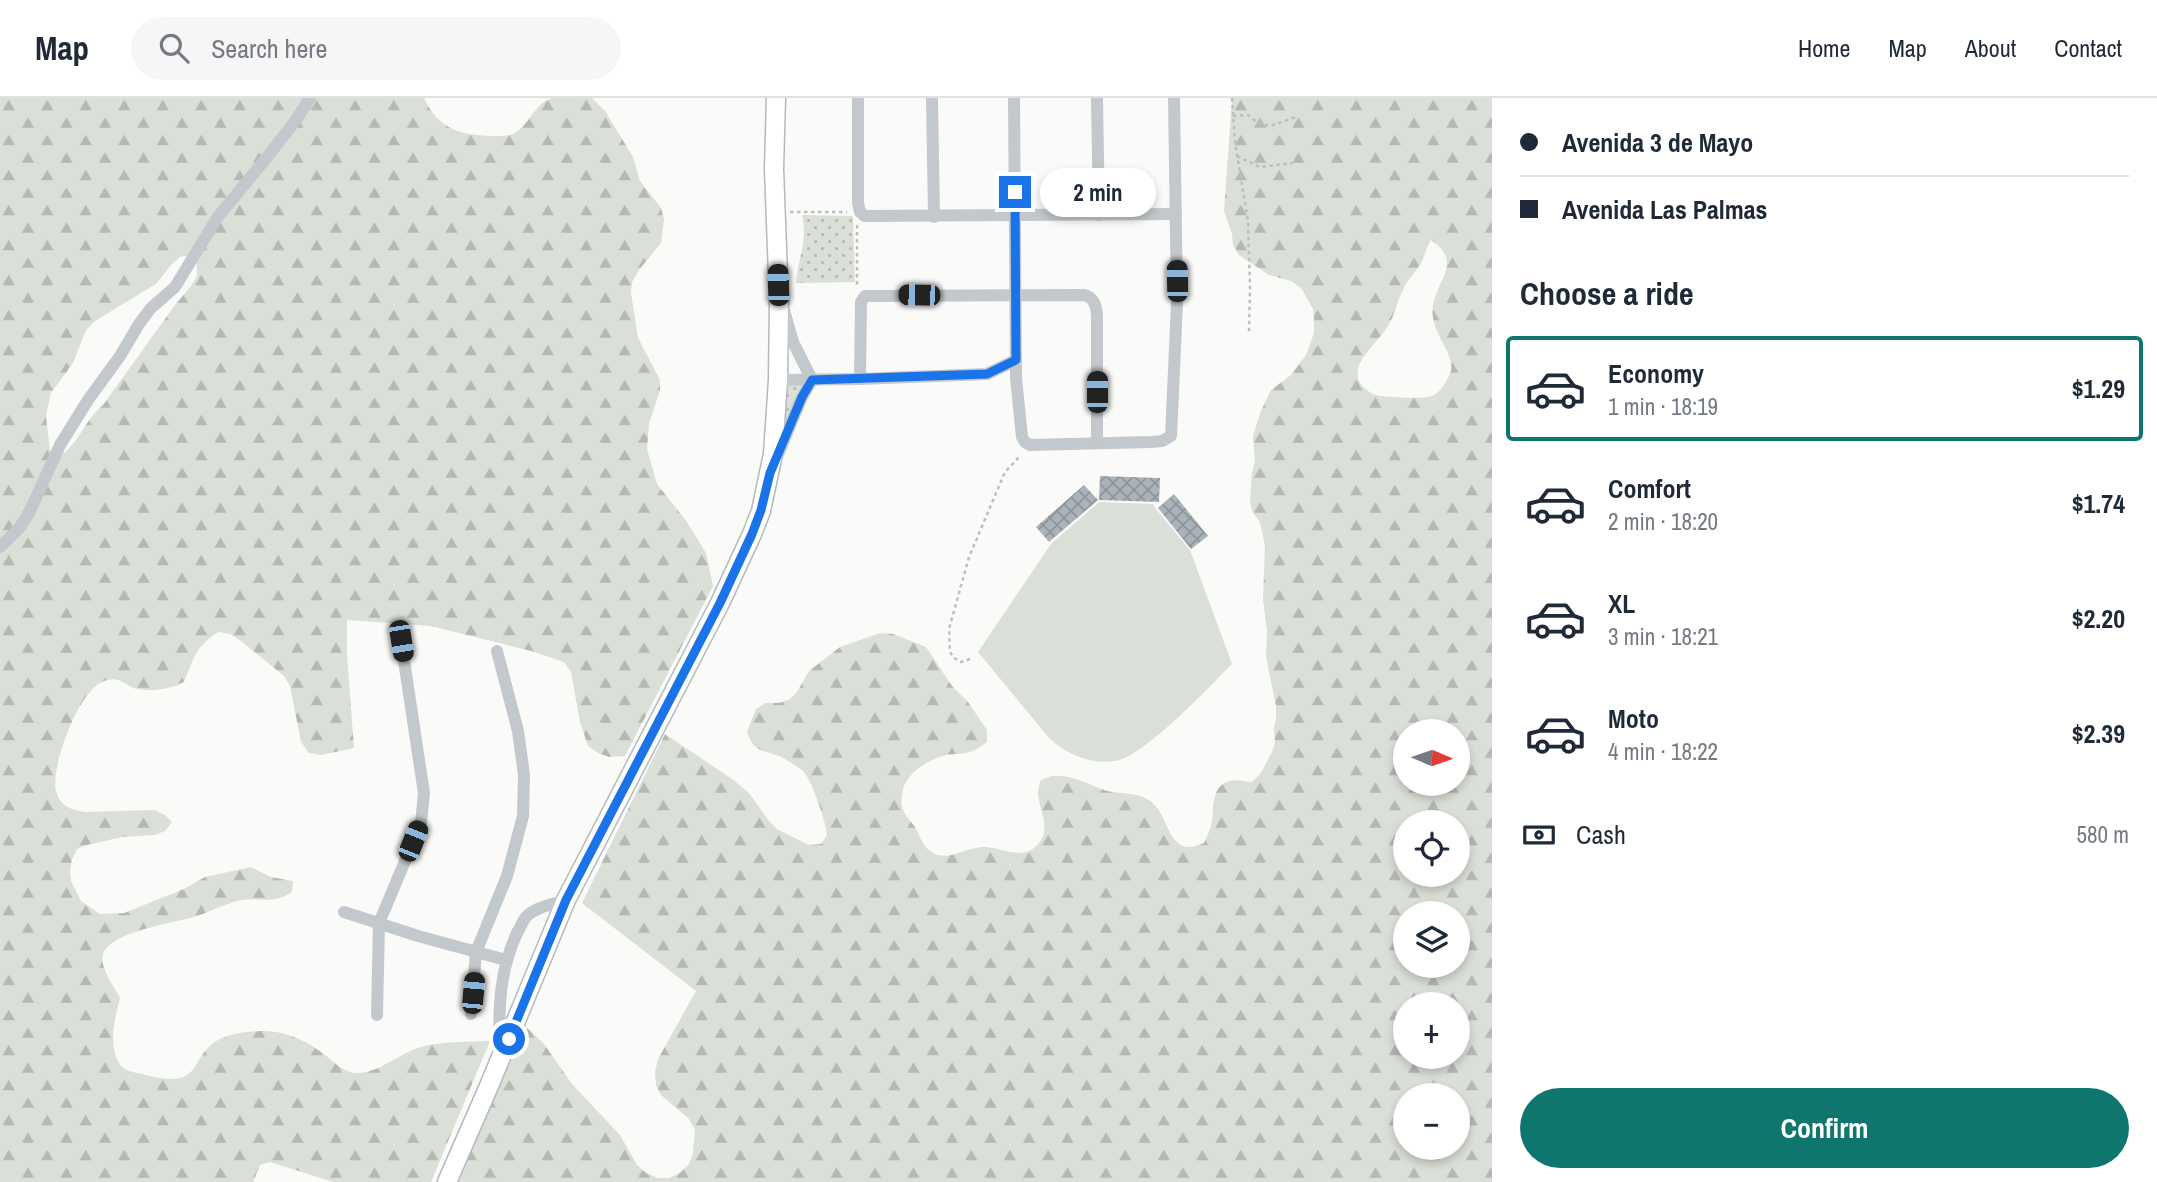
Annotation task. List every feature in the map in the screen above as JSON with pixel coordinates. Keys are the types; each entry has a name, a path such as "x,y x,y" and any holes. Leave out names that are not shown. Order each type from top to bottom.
{"street":[{"path":"0,547 20,527 29,513 34,497 60,446 139,324 151,308 175,286 217,218 264,162 310,98"},
{"path":"447,1182 566,900 720,603 761,510 773,454 778,380 776,98"},
{"path":"858,98 858,203 860,212 866,216 1176,215"},
{"path":"932,98 934,216"},
{"path":"1014,98 1016,360 1022,436 1030,445 1151,442 1162,441 1171,436 1177,303 1174,98"},
{"path":"1097,98 1099,215"},
{"path":"778,285 793,342 812,380"},
{"path":"860,379 861,302 864,296 1085,295 1096,305 1097,443"},
{"path":"778,380 987,374 1016,360"},
{"path":"770,473 802,397 812,380"},
{"path":"377,1016 379,923 421,822 424,793 401,641"},
{"path":"471,1014 476,952 507,876 523,816 524,775 518,731 497,651"},
{"path":"500,1061 498,1021 506,960 525,917 536,910 566,900"},
{"path":"344,912 506,960"}],"path":[{"path":"1232,98 1237,156 1248,221 1249,332"},
{"path":"1233,116 1248,115 1258,123 1270,126 1296,117"},
{"path":"1237,156 1260,167 1293,163"},
{"path":"776,212 860,212 857,220 857,288 864,296"},
{"path":"970,659 961,662 954,658 948,643 949,629 969,557 1005,472 1030,445"}],"green space":[{"path":"0,98 424,98 436,117 451,128 469,134 498,136 518,131 547,100 592,98 605,111 633,157 640,181 661,208 664,220 661,243 639,270 632,282 631,293 638,338 660,380 660,390 649,424 647,449 657,484 687,522 706,553 713,586 625,756 609,757 588,746 580,722 571,672 564,662 431,626 347,620 354,748 321,755 309,753 301,742 290,686 284,676 241,641 230,634 218,632 200,648 184,682 161,689 143,690 114,679 93,688 84,699 68,731 57,765 56,791 60,800 70,808 84,812 155,810 172,822 165,831 155,835 122,837 77,849 72,859 71,881 81,901 100,914 124,913 184,889 205,877 251,867 271,877 293,881 292,892 285,896 267,900 236,901 200,915 132,933 109,946 102,959 105,971 120,998 113,1042 121,1066 129,1071 155,1077 183,1077 191,1072 207,1049 218,1040 254,1031 277,1032 300,1039 342,1068 357,1073 374,1070 421,1047 490,1041 431,1182 333,1182 270,1162 260,1165 253,1182 0,1182","holes":["192,255 197,265 197,276 191,286 103,405 67,450 60,456 50,451 46,416 51,393 73,363 86,330 95,321 156,284 180,257"]},
{"path":"1232,98 1492,98 1492,1182 455,1182 524,1025 544,1044 572,1084 620,1135 637,1165 646,1173 658,1178 669,1178 680,1173 689,1164 695,1130 689,1119 661,1095 656,1085 655,1072 658,1059 696,991 582,903 665,734 749,793 777,829 809,845 821,844 827,835 826,829 818,800 806,774 779,756 756,747 747,732 756,709 766,703 789,700 809,671 840,647 880,633 893,634 926,647 952,686 968,702 987,730 987,742 983,745 972,751 937,758 914,772 905,783 902,804 905,814 926,847 933,853 944,856 979,847 1020,853 1033,849 1043,837 1044,831 1038,792 1040,781 1055,776 1072,778 1107,791 1144,797 1156,807 1170,834 1182,846 1192,847 1204,843 1211,827 1214,798 1219,788 1232,780 1252,782 1261,773 1275,742 1276,706 1266,656 1267,631 1263,599 1265,546 1260,522 1253,513 1250,501 1255,461 1253,436 1271,390 1291,375 1306,355 1314,333 1313,309 1301,288 1291,281 1269,275 1239,255 1233,245 1224,211","holes":["1431,240 1446,256 1447,263 1433,305 1433,315 1438,334 1450,359 1450,374 1441,389 1430,397 1376,395 1359,381 1359,364 1387,327 1405,286 1421,263"]},
{"path":"802,215 853,216 855,282 796,283 803,242"},
{"path":"785,386 801,386 783,431"},
{"path":"1099,502 1153,504 1190,550 1232,664 1159,735 1127,757 1106,762 1080,757 1050,739 978,652 1051,544"}],"building":[{"path":"1100,476 1160,478 1159,502 1099,500"},
{"path":"1084,485 1098,500 1049,542 1036,527"},
{"path":"1174,494 1208,536 1191,549 1158,508"}],"route":[{"path":"509,1039 566,900 720,603 752,534 770,473 802,397 812,380 987,374 1016,360 1015,192"}]}
